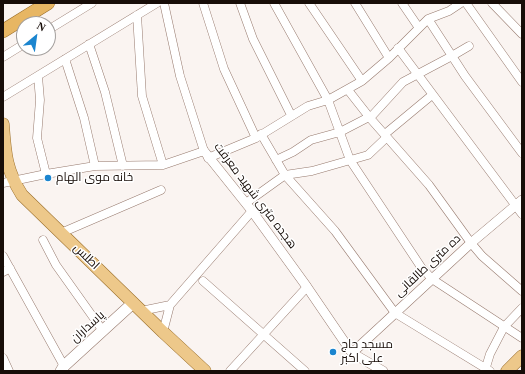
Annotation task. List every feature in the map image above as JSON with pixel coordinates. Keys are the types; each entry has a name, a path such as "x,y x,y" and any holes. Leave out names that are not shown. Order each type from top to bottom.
{"highway":[{"path":"3,30 48,3"}],"main road":[{"name":"اطلس","path":"3,124 8,182 162,332 205,371"},
{"name":"پاسداران","path":"62,368 102,331 137,307"},
{"path":"508,371 522,356"}],"street":[{"path":"56,25 92,3"},
{"path":"3,97 157,3"},
{"name":"هجده متری شهید معرفت","path":"164,3 180,76 206,154 252,210 352,353 383,371"},
{"path":"203,3 224,69 258,136 285,175 335,231 395,313 488,369 490,354 504,327 522,308"},
{"path":"240,3 253,39 291,115"},
{"path":"274,3 328,100 350,160 421,267 432,279 522,338"},
{"path":"309,3 362,81"},
{"path":"355,3 389,58"},
{"path":"402,3 419,28"},
{"path":"8,182 95,166 163,165 206,154 258,136 308,106 328,100 362,81 389,58 428,19 449,11 461,3"},
{"path":"466,3 522,82"},
{"path":"492,3 522,34"},
{"path":"137,15 142,96 163,165"},
{"path":"428,19 465,76 522,153"},
{"path":"89,44 105,92 123,166"},
{"path":"276,160 293,152 311,140 340,132 369,118 403,82 469,46"},
{"path":"398,48 432,95 519,203 522,214"},
{"path":"3,57 16,49"},
{"path":"65,59 84,118 95,166"},
{"path":"38,76 40,100 37,138 46,174"},
{"path":"348,90 369,118 430,185 482,256 522,291"},
{"path":"246,203 285,175 312,171 368,155 386,136 432,95"},
{"path":"61,233 161,190"},
{"name":"ده متری طالقانی","path":"352,353 471,242 519,203"},
{"path":"162,332 170,305 252,210"},
{"path":"43,240 56,265 102,331"},
{"path":"3,256 6,270 62,368"},
{"path":"204,281 306,371"},
{"path":"230,371 307,287"},
{"path":"137,307 170,305"},
{"path":"3,358 10,371"}],"place":[{"name":"خانه موی الهام","path":"48,178"},
{"name":"مسجد حاج علی اکبر","path":"333,352"}]}
